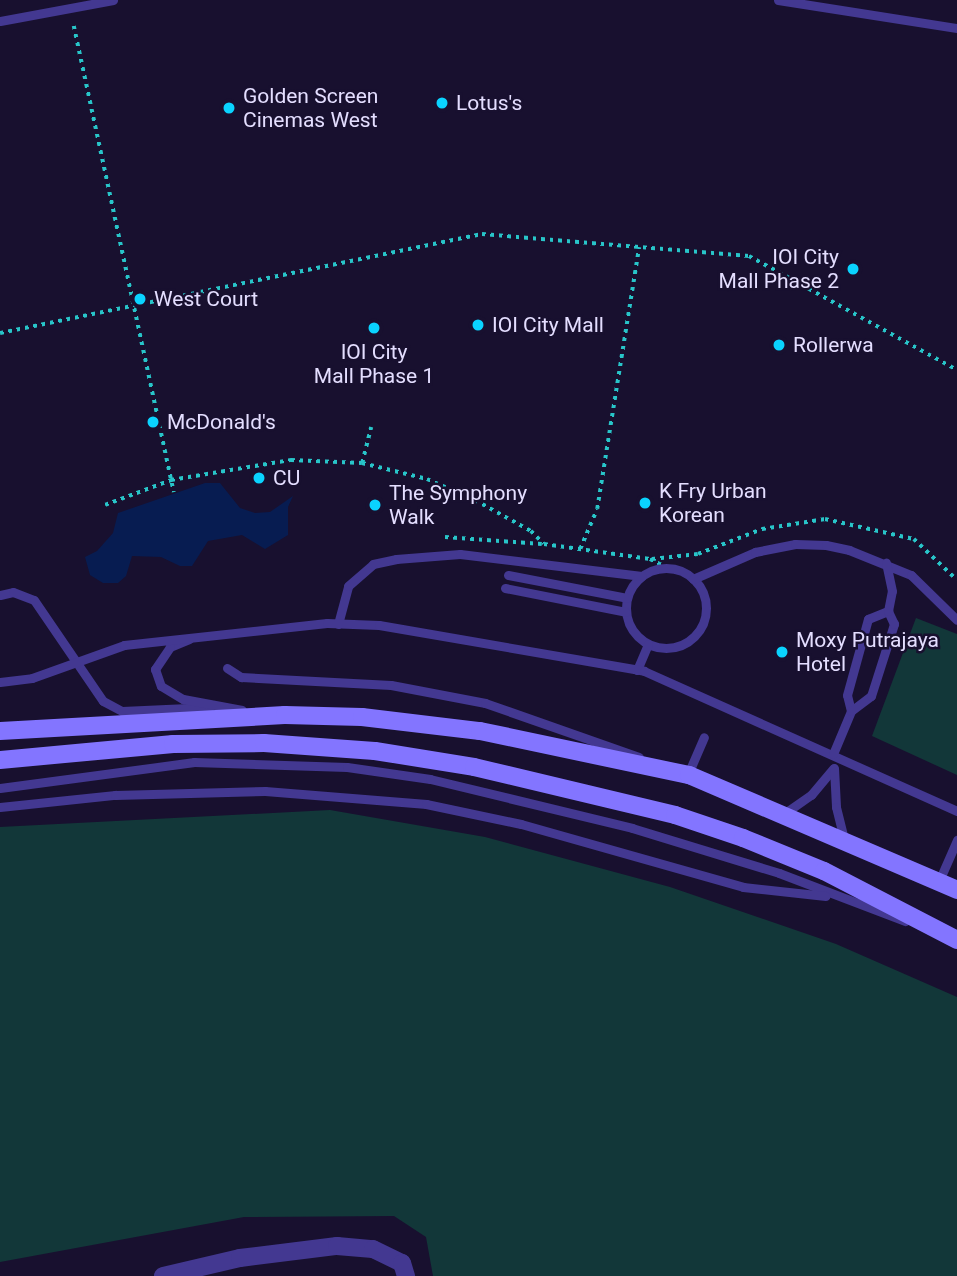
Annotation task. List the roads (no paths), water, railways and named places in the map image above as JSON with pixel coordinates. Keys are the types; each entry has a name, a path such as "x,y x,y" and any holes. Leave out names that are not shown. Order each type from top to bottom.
{"street":[{"path":"0,731 285,715 362,717 480,731 689,775 785,813 957,890"},
{"path":"0,760 173,744 264,743 375,751 474,767 675,815 743,838 824,872 956,940"},
{"path":"163,1276 240,1258 337,1246 373,1249 402,1263 406,1276"}],"lane":[{"path":"0,21 113,0"},
{"path":"778,0 957,28"},
{"path":"692,579 755,552 795,544 849,550 911,575 957,620"},
{"path":"338,624 348,586 373,564 460,554 642,576 668,569 692,579 705,601 702,625 684,643 660,648 637,636 626,612 627,598 642,576"},
{"path":"833,754 851,710 871,696 894,624 888,611 892,591 886,563"},
{"path":"508,575 627,598"},
{"path":"505,588 626,612"},
{"path":"0,595 13,592 34,600 103,701 122,711 210,707 285,715"},
{"path":"851,710 847,695 868,619 888,611"},
{"path":"0,682 33,678 76,659 124,645 200,634 338,624 379,625 637,670 688,690 957,811"},
{"path":"200,634 170,647 155,669 161,687 210,707"},
{"path":"637,670 648,644"},
{"path":"227,668 241,677 391,685 485,703 689,775 704,737"},
{"path":"0,788 194,762 347,767 430,779 632,828 779,873 956,940"},
{"path":"785,813 811,795 834,768 836,807 844,839"},
{"path":"0,807 115,795 265,792 426,804 521,824 743,887 838,897"},
{"path":"939,881 957,840"}],"water":[{"path":"205,483 220,483 240,508 255,513 270,512 293,496 288,507 288,535 265,549 242,535 208,541 192,566 180,566 161,557 132,556 126,576 118,583 103,583 90,575 85,557 97,551 113,533 118,513"}],"place":[{"name":"Lotus's","path":"442,103"},
{"name":"Golden Screen Cinemas West","path":"229,108"},
{"name":"IOI City Mall Phase 2","path":"853,269"},
{"name":"West Court","path":"140,299"},
{"name":"IOI City Mall","path":"478,325"},
{"name":"IOI City Mall Phase 1","path":"374,328"},
{"name":"Rollerwa","path":"779,345"},
{"name":"McDonald's","path":"153,422"},
{"name":"CU","path":"259,478"},
{"name":"K Fry Urban Korean","path":"645,503"},
{"name":"The Symphony Walk","path":"375,505"},
{"name":"Moxy Putrajaya Hotel","path":"782,652"}]}
